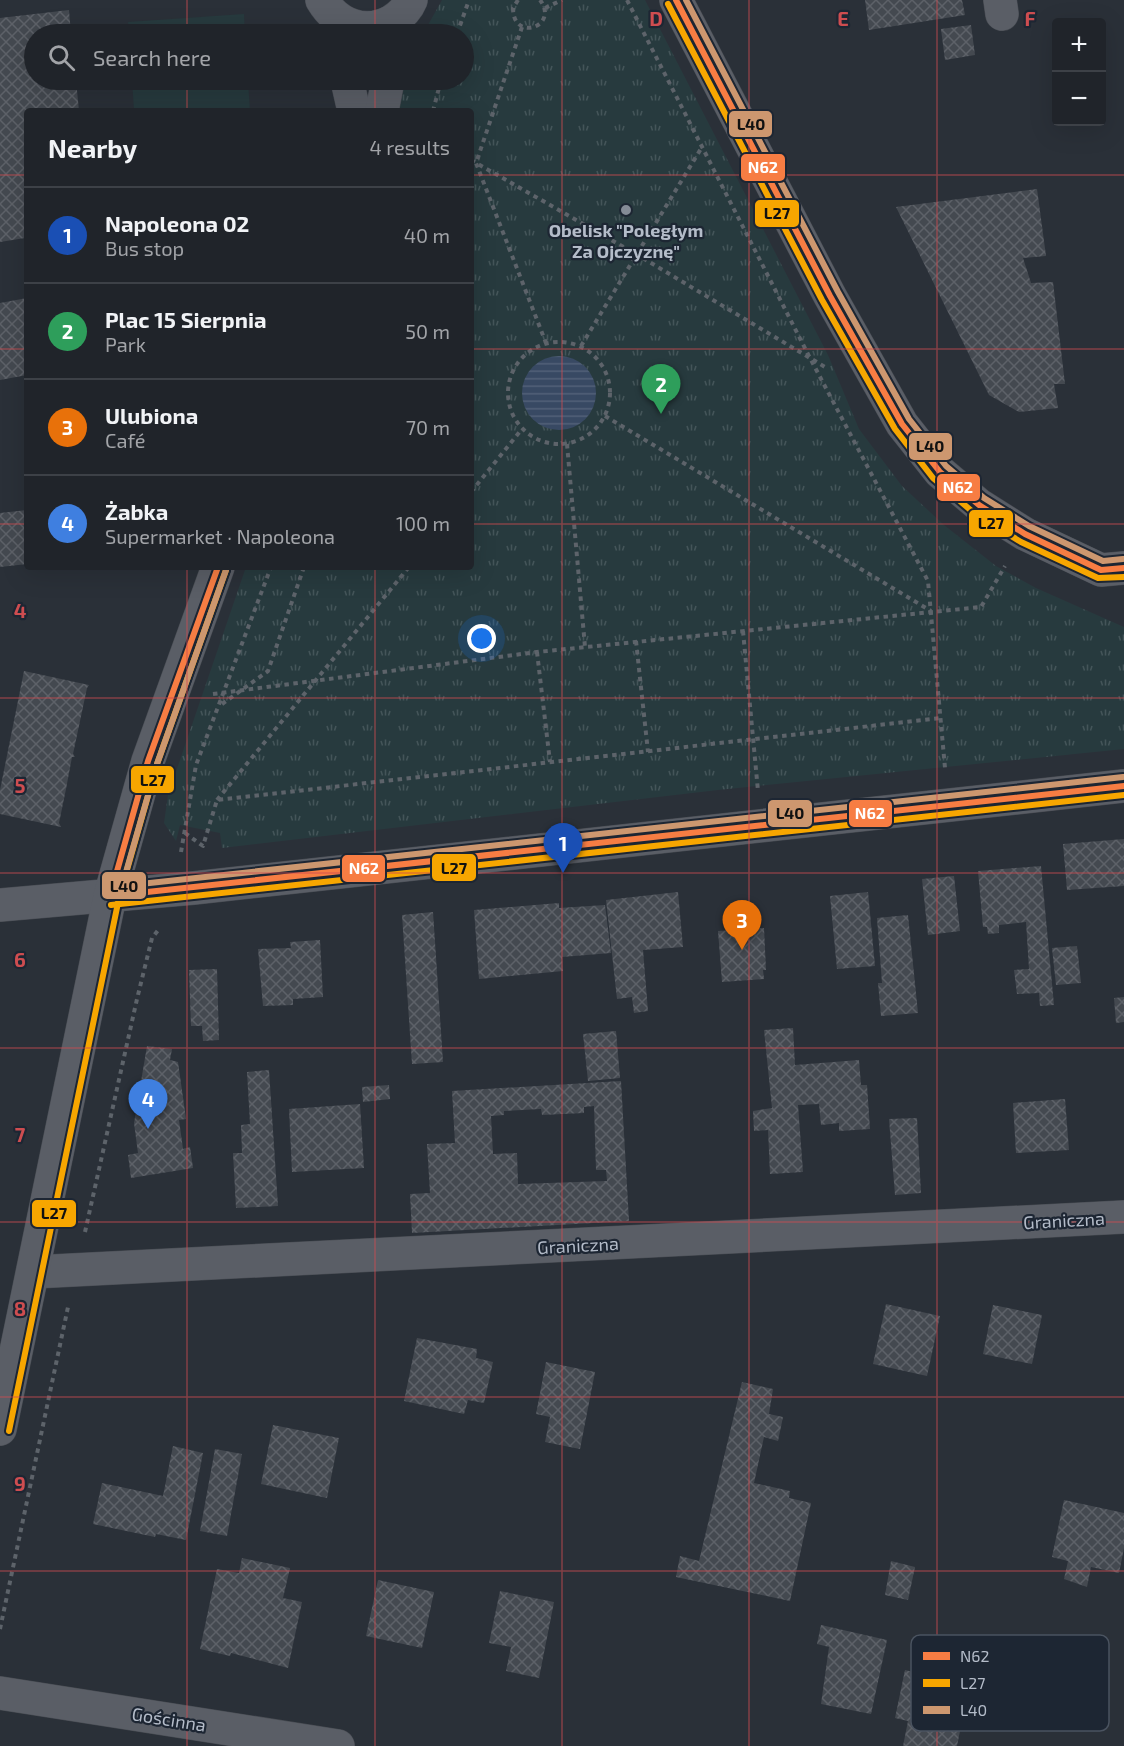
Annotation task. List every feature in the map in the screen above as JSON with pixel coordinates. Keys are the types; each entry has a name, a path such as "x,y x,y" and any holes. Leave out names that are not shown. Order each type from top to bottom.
{"street":[{"path":"676,0 830,296 902,424 940,472 979,505 1025,534 1101,570 1124,568"},
{"path":"328,15 348,24"},
{"path":"387,24 403,17"},
{"path":"349,90 353,108"},
{"path":"383,108 386,90"},
{"path":"0,1429 110,896 148,761 217,570"},
{"path":"0,905 110,896 1124,786"},
{"name":"Graniczna","path":"33,1272 1124,1217"},
{"name":"Gościnna","path":"0,1693 339,1746"}],"path":[{"path":"461,24 469,0"},
{"path":"518,0 513,14 522,27"},
{"path":"522,27 538,26 544,18 545,8 540,0"},
{"path":"545,8 562,0"},
{"path":"627,0 810,358 928,581 945,772"},
{"path":"474,158 522,27"},
{"path":"434,108 438,90"},
{"path":"581,346 702,147"},
{"path":"474,162 636,254 832,372"},
{"path":"474,163 546,343"},
{"path":"563,341 581,346 596,356 605,369 610,385 610,401 605,416 596,430 582,439 567,444 535,439 522,429 512,414 507,397 508,380 516,363 530,350 546,343 563,341"},
{"path":"605,416 932,612"},
{"path":"474,488 522,429"},
{"path":"567,444 585,647"},
{"path":"206,695 319,678 537,652 981,606 1006,565"},
{"path":"270,570 226,691 211,722 196,765 185,833 203,846 217,800 407,570"},
{"path":"221,704 268,671 303,570"},
{"path":"743,631 758,791"},
{"path":"636,641 648,752"},
{"path":"537,652 550,762"},
{"path":"217,800 941,718"},
{"path":"0,1629 76,1269 152,938 164,922"}],"green space":[{"path":"442,0 645,0 828,355 859,429 902,486 944,525 996,566 1036,588 1124,627 1124,749 718,790 222,848 220,833 180,825 176,841 164,823 168,795 245,570 474,570 474,108 395,108 399,90 474,90 474,24 429,24"},
{"path":"244,14 244,24 128,24 128,22"},
{"path":"133,90 249,90 250,108 134,108"}],"water":[{"path":"566,356 586,366 594,379 596,393 594,407 586,420 573,428 552,430 532,420 524,407 522,386 532,366 545,358"}],"building":[{"path":"865,0 962,0 965,15 869,30"},
{"path":"69,10 70,24 24,24 24,90 77,90 79,108 24,108 24,238 0,242 0,18"},
{"path":"971,25 975,55 945,60 941,29"},
{"path":"1037,189 1046,256 1023,258 1031,283 1053,282 1065,384 1054,384 1058,408 1019,412 989,395 896,207"},
{"path":"24,299 24,376 0,380 0,303"},
{"path":"24,510 24,564 0,567 0,513"},
{"path":"24,671 89,685 73,754 75,757 72,757 59,823 61,827 0,814 0,790"},
{"path":"1124,839 1124,886 1067,890 1063,844"},
{"path":"1041,866 1054,1005 1040,1006 1039,993 1017,994 1014,970 1029,969 1026,922 999,925 999,933 988,934 987,927 983,927 978,871"},
{"path":"954,876 960,931 928,935 922,879"},
{"path":"678,892 683,947 643,950 648,1011 634,1013 632,997 617,999 606,900"},
{"path":"868,892 875,966 837,969 830,896"},
{"path":"559,903 559,908 605,905 611,953 562,957 563,971 479,979 474,910"},
{"path":"433,912 443,1062 412,1064 402,915"},
{"path":"908,915 918,1013 881,1016 878,983 882,983 877,918"},
{"path":"764,928 766,970 763,970 764,979 722,982 718,931"},
{"path":"320,940 323,997 293,999 293,1005 263,1006 258,949 291,948 290,942"},
{"path":"1077,946 1081,983 1056,985 1052,948"},
{"path":"217,969 219,1040 203,1041 202,1026 191,1026 189,970"},
{"path":"1124,997 1124,1022 1116,1023 1114,998"},
{"path":"793,1028 795,1065 859,1060 861,1085 867,1085 870,1129 839,1131 839,1123 821,1125 819,1104 798,1105 803,1172 770,1174 768,1130 754,1131 753,1111 772,1108 764,1030"},
{"path":"616,1031 620,1078 588,1081 583,1034"},
{"path":"147,1046 172,1049 170,1060 178,1062 186,1119 179,1120 183,1149 190,1147 193,1168 131,1178 128,1155 138,1153 134,1123"},
{"path":"269,1070 278,1206 236,1208 233,1153 242,1153 241,1125 250,1124 247,1072"},
{"path":"621,1081 629,1221 412,1233 410,1194 430,1193 427,1144 455,1143 452,1091","holes":["594,1106 596,1170 606,1170 607,1181 518,1184 517,1153 493,1154 491,1116 504,1115 504,1111 541,1109 542,1115 584,1113 584,1107"]},
{"path":"389,1085 390,1099 363,1102 362,1087"},
{"path":"1065,1099 1069,1150 1016,1153 1013,1103"},
{"path":"360,1104 364,1168 292,1172 289,1109"},
{"path":"917,1118 921,1193 895,1195 889,1119"},
{"path":"886,1304 940,1316 927,1376 873,1364"},
{"path":"993,1305 1042,1315 1032,1364 983,1354"},
{"path":"417,1338 477,1349 476,1358 493,1362 484,1403 468,1400 464,1414 404,1401"},
{"path":"546,1362 595,1372 580,1449 545,1442 550,1417 536,1414"},
{"path":"742,1382 773,1389 769,1414 783,1417 778,1441 764,1437 754,1483 790,1491 789,1498 811,1503 790,1601 676,1577 680,1556 699,1561"},
{"path":"273,1425 339,1438 327,1498 261,1484"},
{"path":"173,1446 203,1453 186,1540 156,1534 155,1537 93,1524 102,1483 163,1496"},
{"path":"215,1449 242,1454 227,1536 200,1531"},
{"path":"1064,1500 1124,1513 1124,1548 1119,1573 1091,1567 1087,1587 1064,1579 1068,1561 1052,1557"},
{"path":"242,1558 290,1568 283,1598 302,1602 288,1668 231,1653 230,1656 200,1649 217,1569 239,1573"},
{"path":"891,1561 915,1567 908,1600 885,1595"},
{"path":"378,1580 434,1592 422,1648 366,1636"},
{"path":"500,1591 554,1602 539,1678 506,1671 511,1647 489,1643"},
{"path":"821,1625 887,1640 871,1714 821,1704 829,1647 817,1644"},
{"path":"905,1670 911,1671 911,1731 960,1731 957,1746 903,1746 908,1721 895,1718"}],"transit line":[{"name":"N62","path":"676,0 830,296 902,424 940,472 979,505 1025,534 1101,570 1124,568"},
{"name":"L40","path":"686,0 838,292 909,419 946,466 984,498 1029,526 1103,561 1123,559"},
{"name":"L27","path":"668,4 822,300 895,429 933,478 974,513 1021,542 1098,578 1124,577"},
{"name":"N62","path":"110,896 148,761 217,570"},
{"name":"L27","path":"9,1431 119,898 157,764 226,570"},
{"name":"L40","path":"226,570 157,764 122,886 1123,777"},
{"name":"N62","path":"110,896 1124,786"},
{"name":"L27","path":"111,905 1124,795"}],"place":[{"name":"Obelisk \"Poległym Za Ojczyznę\"","path":"626,210"},
{"name":"Plac 15 Sierpnia","path":"661,414"},
{"name":"Napoleona 02","path":"563,873"},
{"name":"Ulubiona","path":"742,950"},
{"name":"Żabka","path":"148,1129"}]}
